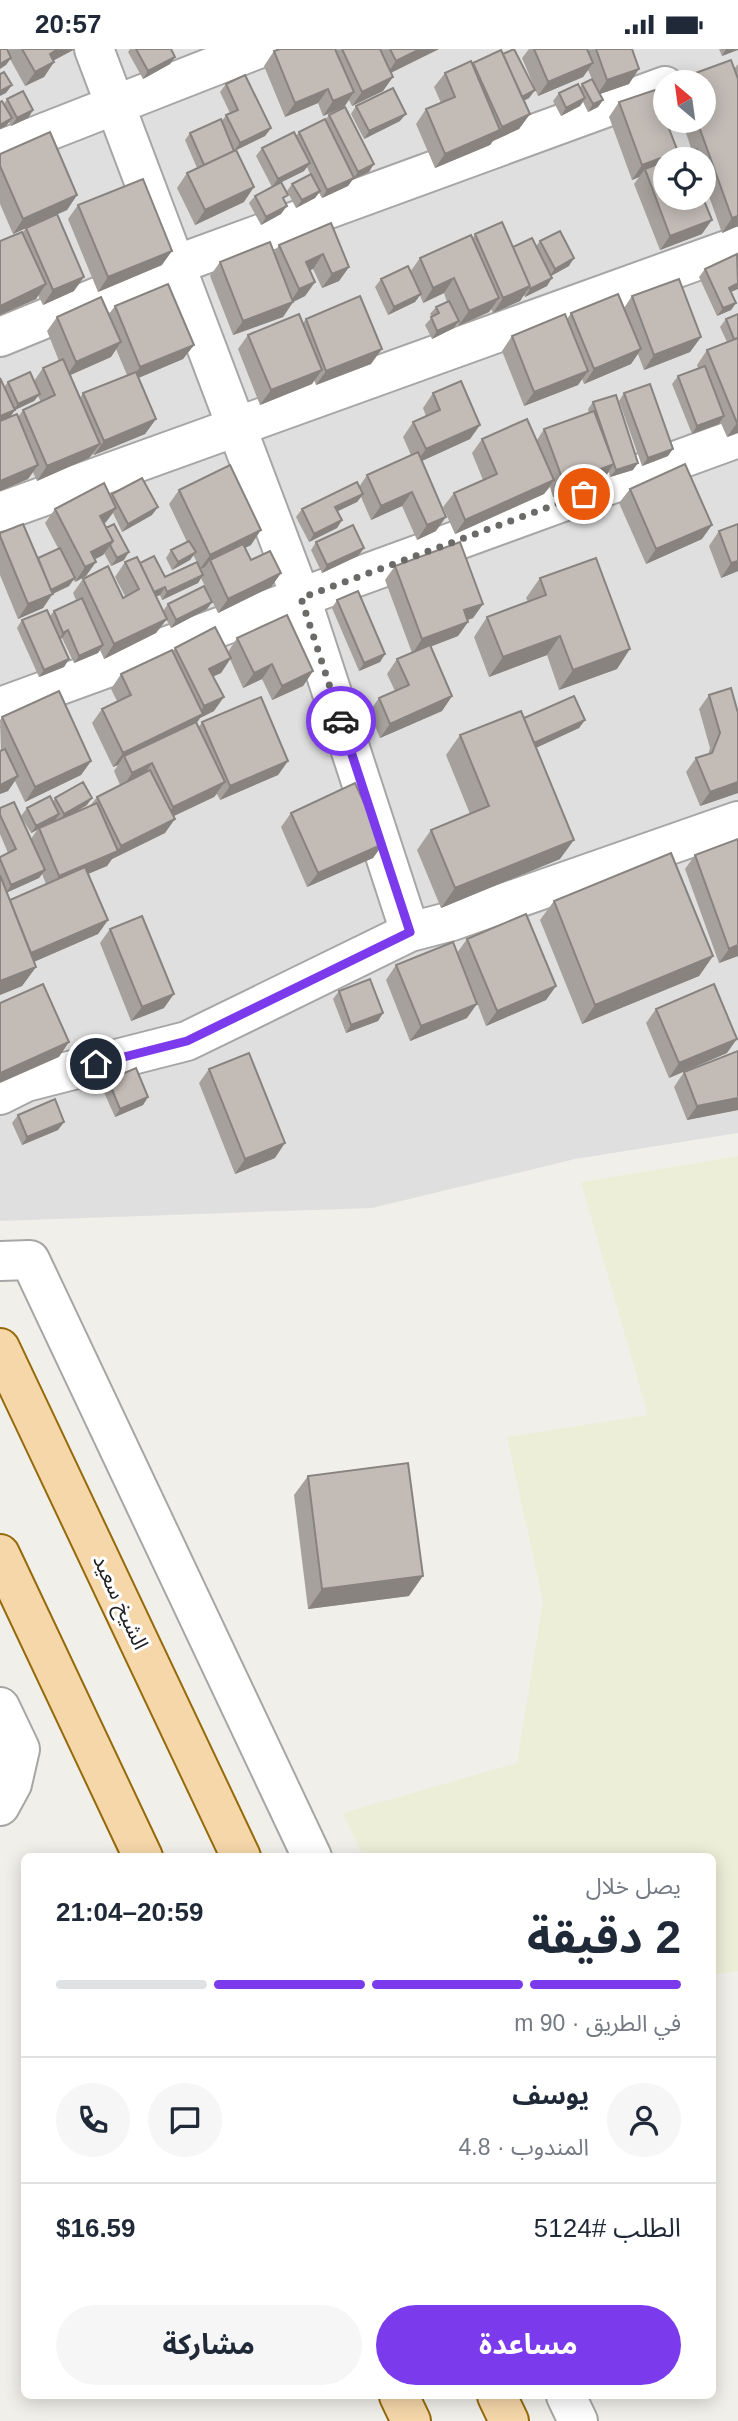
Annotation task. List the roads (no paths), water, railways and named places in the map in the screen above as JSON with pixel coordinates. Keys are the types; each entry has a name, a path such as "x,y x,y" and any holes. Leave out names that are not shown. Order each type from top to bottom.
{"main road":[{"name":"الشيخ سعيد","path":"0,1348 240,1853"},
{"path":"0,1554 142,1853"},
{"path":"400,2399 411,2421"},
{"path":"498,2399 509,2421"}],"street":[{"path":"94,49 178,264 301,598 410,932"},
{"path":"0,150 258,49"},
{"path":"0,337 178,264 653,90"},
{"path":"0,512 738,246"},
{"path":"0,706 738,437"},
{"path":"0,1095 26,1082 187,1041 410,932 452,921 738,821"},
{"path":"0,1261 30,1260 310,1853"},
{"path":"0,1707 20,1749 12,1784 0,1805"},
{"path":"567,2399 578,2421"}]}
